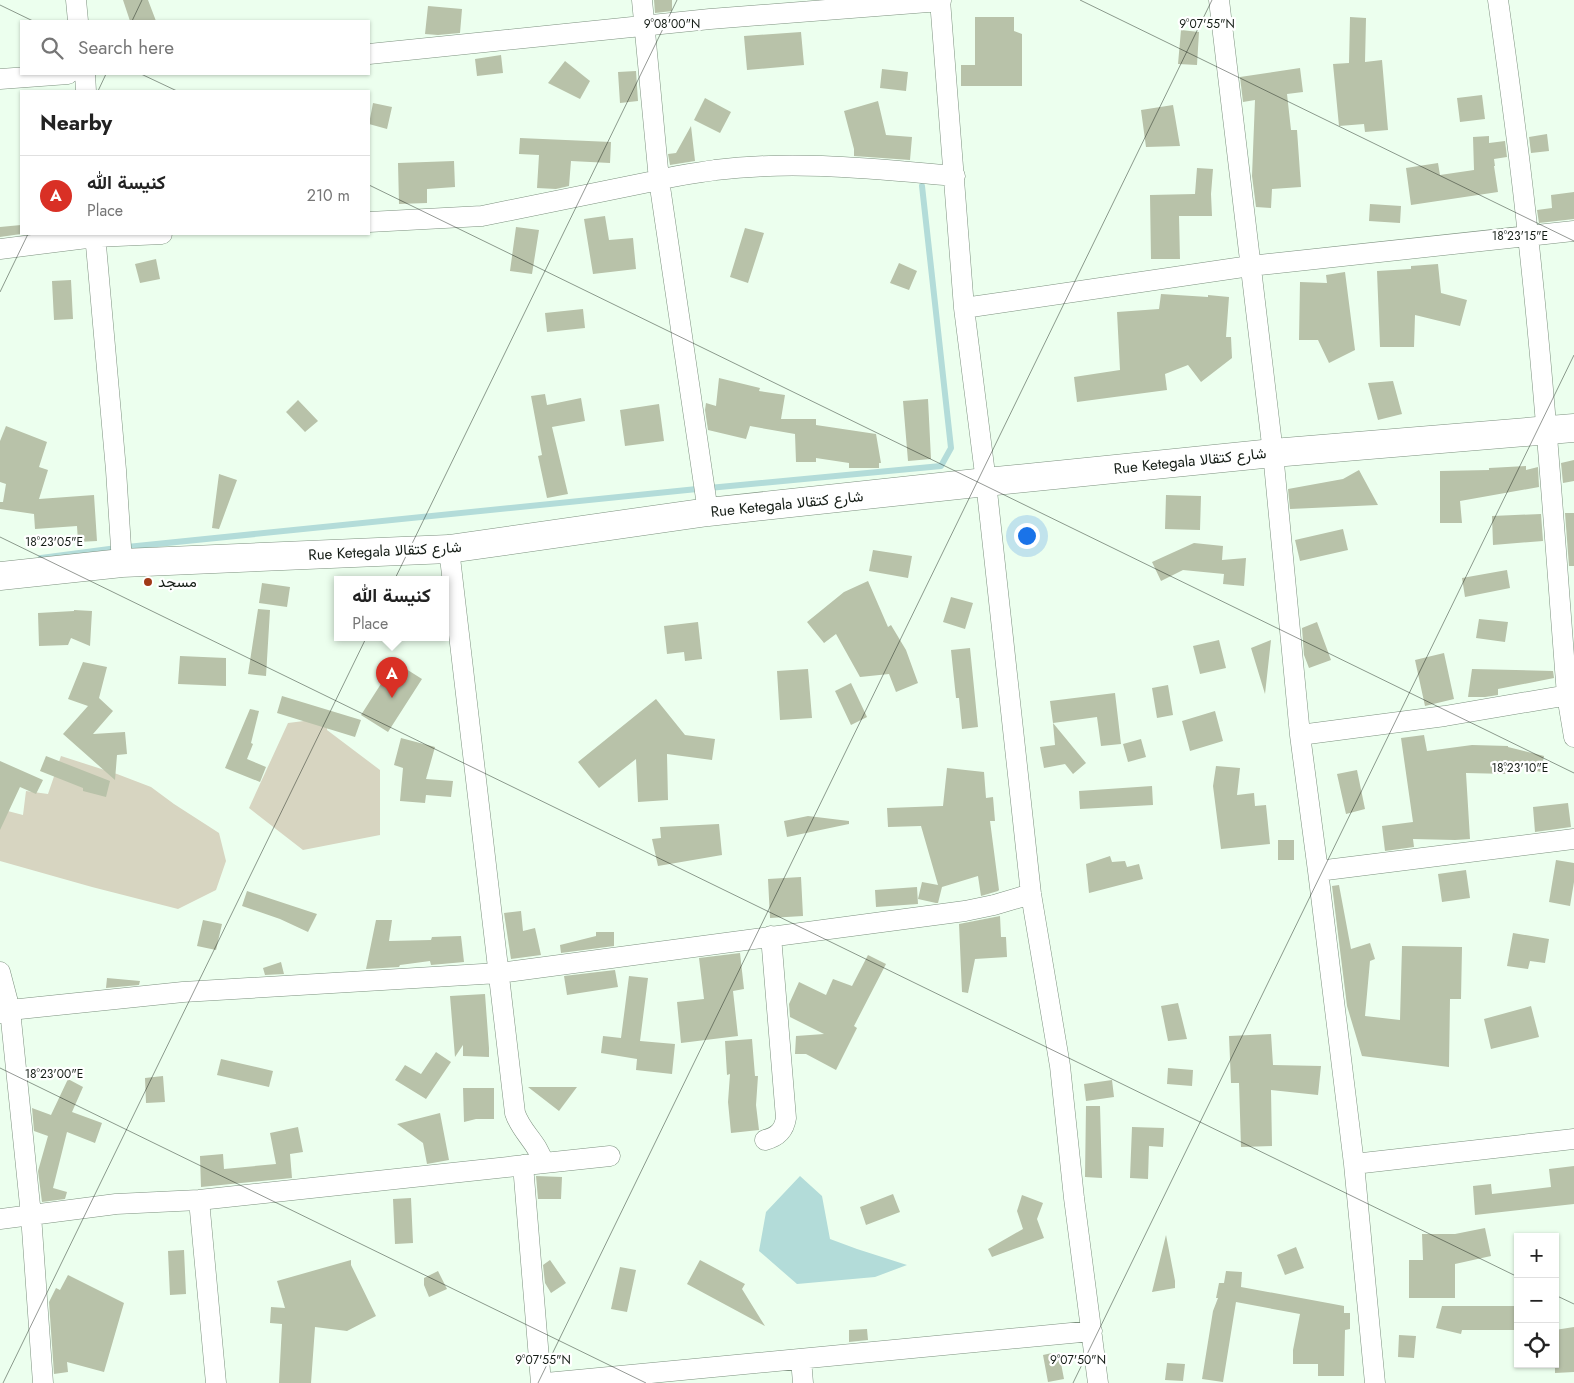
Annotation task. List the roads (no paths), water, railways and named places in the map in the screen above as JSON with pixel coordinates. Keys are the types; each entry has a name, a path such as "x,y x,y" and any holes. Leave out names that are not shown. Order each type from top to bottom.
{"street":[{"path":"76,0 78,20"},
{"path":"642,0 659,180 708,512"},
{"path":"1219,0 1273,453 1300,735 1354,1164 1375,1383"},
{"path":"1498,0 1510,80 1528,236 1574,737"},
{"path":"370,54 645,25 940,1 964,308 986,482 1031,894 1060,1066 1074,1198 1098,1383"},
{"path":"0,79 54,75"},
{"path":"85,75 86,90"},
{"path":"370,222 482,216 659,180 675,175 745,167 806,165 955,176"},
{"path":"964,308 1250,266 1574,231"},
{"path":"0,249 95,236 128,235"},
{"path":"95,236 116,470 122,563"},
{"name":"Rue Ketegala شارع كتقالا","path":"0,576 122,563 449,549 708,512 986,482 1273,453 1574,428"},
{"path":"449,549 515,1112 518,1122 539,1151 543,1162"},
{"path":"1300,735 1444,716 1570,695"},
{"path":"1318,871 1574,839"},
{"path":"5,1011 183,992 499,972 965,910 994,905 1031,894"},
{"path":"765,1140 778,1135 786,1118 771,936"},
{"path":"0,972 31,1215 43,1383"},
{"path":"1354,1164 1574,1139"},
{"path":"0,1219 116,1204 199,1200 610,1156"},
{"path":"523,1165 541,1383"},
{"path":"199,1200 216,1383"},
{"path":"546,1383 1092,1331"},
{"path":"801,1359 802,1383"}],"water":[{"path":"800,1176 822,1196 830,1239 907,1265 875,1277 797,1284 759,1251 766,1212"}],"waterway":[{"path":"709,488 941,466 951,448 922,186"},
{"path":"127,547 697,489"},
{"path":"41,558 117,548"}],"place":[{"name":"مسجد","path":"148,582"},
{"name":"كنيسة الله","path":"392,698"}]}
